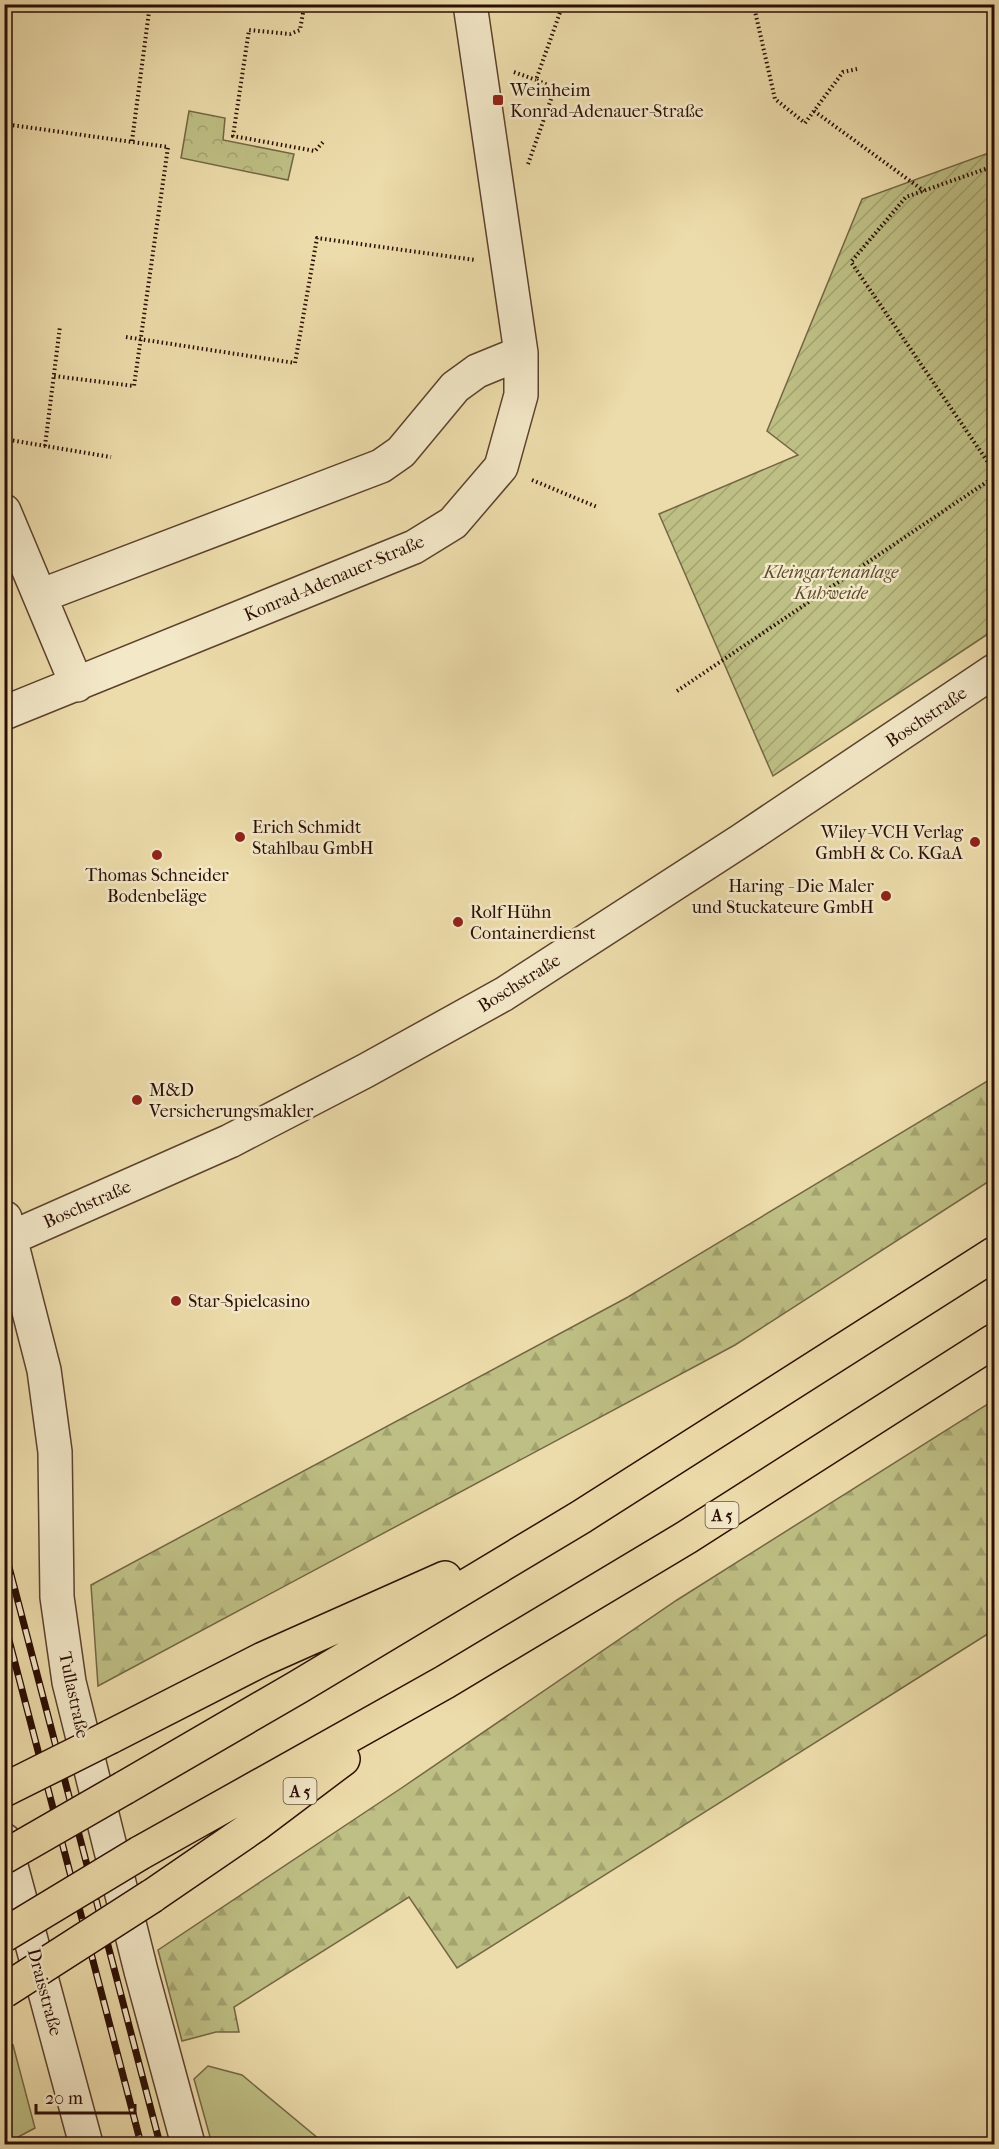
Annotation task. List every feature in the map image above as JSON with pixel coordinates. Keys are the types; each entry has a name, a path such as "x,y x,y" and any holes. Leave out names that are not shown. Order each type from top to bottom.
{"highway":[{"path":"4,1857 298,1687 581,1517 994,1254"},
{"name":"A 5","path":"4,1935 141,1853 445,1682 687,1537 994,1341"},
{"path":"4,1790 263,1659 581,1517"},
{"name":"A 5","path":"4,1991 152,1896 254,1826 445,1682"}],"street":[{"name":"Konrad-Adenauer-Straße","path":"4,713 414,547 453,523 501,467 521,395 521,353 470,4"},
{"path":"40,597 381,466 401,452 455,387 477,371 521,353"},
{"path":"4,511 77,685"},
{"name":"Boschstraße","path":"7,1232 230,1141 365,1071 504,994 742,840 994,671"},
{"name":"Tullastraße","path":"7,1232 44,1370 55,1452 57,1597 69,1682 141,1971 188,2145"},
{"name":"Draisstraße","path":"4,1840 86,2145"}],"path":[{"path":"132,141 150,4"},
{"path":"525,171 555,88 536,80 563,7 551,4"},
{"path":"748,4 754,7 775,99 805,123 843,72 857,69"},
{"path":"303,13 300,30 290,34 249,30 233,136 315,151 324,141"},
{"path":"814,111 924,191"},
{"path":"4,124 168,147 134,386 54,376"},
{"path":"994,166 906,197 852,262 994,471"},
{"path":"126,337 295,363 317,238 508,265"},
{"path":"45,446 60,326"},
{"path":"4,439 111,457"},
{"path":"501,467 597,507"},
{"path":"677,691 994,477"}],"green space":[{"path":"189,111 225,118 223,140 294,154 288,180 181,158"},
{"name":"Kleingartenanlage Kuhweide","path":"994,151 994,630 773,776 659,514 798,455 767,431 862,199"},
{"path":"994,1077 994,1178 735,1345 98,1686 91,1585 628,1297"},
{"path":"994,1400 994,1630 457,1968 409,1897 234,2007 239,2032 216,2032 182,2041 158,1950 403,1787 677,1600"},
{"path":"13,2045 35,2128 5,2144 5,2050"},
{"path":"208,2066 242,2075 325,2144 212,2144 194,2079"}],"railway":[{"path":"4,1548 160,2144"},
{"path":"4,1621 141,2144"}],"place":[{"name":"Weinheim Konrad-Adenauer-Straße","path":"498,100"},
{"name":"Erich Schmidt Stahlbau GmbH","path":"240,837"},
{"name":"Wiley-VCH Verlag GmbH & Co. KGaA","path":"975,842"},
{"name":"Thomas Schneider Bodenbeläge","path":"157,855"},
{"name":"Haring - Die Maler und Stuckateure GmbH","path":"886,896"},
{"name":"Rolf Hühn Containerdienst","path":"458,922"},
{"name":"M&D Versicherungsmakler","path":"137,1100"},
{"name":"Star-Spielcasino","path":"176,1301"}]}
